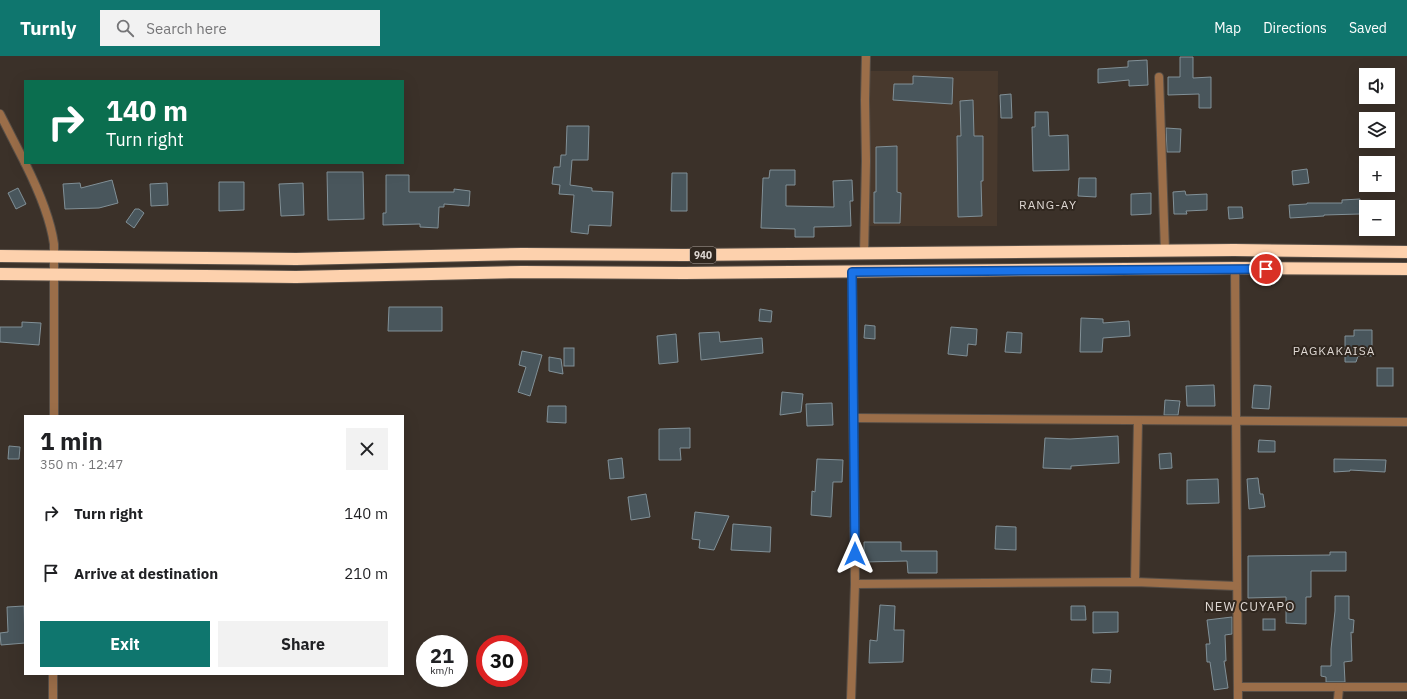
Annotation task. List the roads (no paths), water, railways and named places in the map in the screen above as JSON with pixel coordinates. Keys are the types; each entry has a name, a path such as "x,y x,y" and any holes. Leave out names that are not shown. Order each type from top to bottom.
{"highway":[{"name":"940","path":"0,256 296,259 522,254 684,255 1164,251 1407,252"},
{"name":"940","path":"0,274 296,277 522,272 852,272 1234,268 1407,270"}],"street":[{"path":"864,254 866,161 864,100 866,56"},
{"path":"1159,78 1164,251"},
{"path":"0,114 24,161"},
{"path":"25,164 45,207 51,225 55,256 54,415"},
{"path":"1234,268 1238,699"},
{"path":"851,699 855,584 852,272"},
{"path":"854,418 1236,422 1407,422"},
{"path":"1135,582 1138,421"},
{"path":"855,584 1135,582 1236,586"},
{"path":"53,675 53,699"},
{"path":"1238,687 1407,687"},
{"path":"1338,699 1339,688"}],"district":[{"name":"RANG-AY","path":"1048,204"},
{"name":"PAGKAKAISA","path":"1334,350"},
{"name":"NEW CUYAPO","path":"1250,606"}]}
